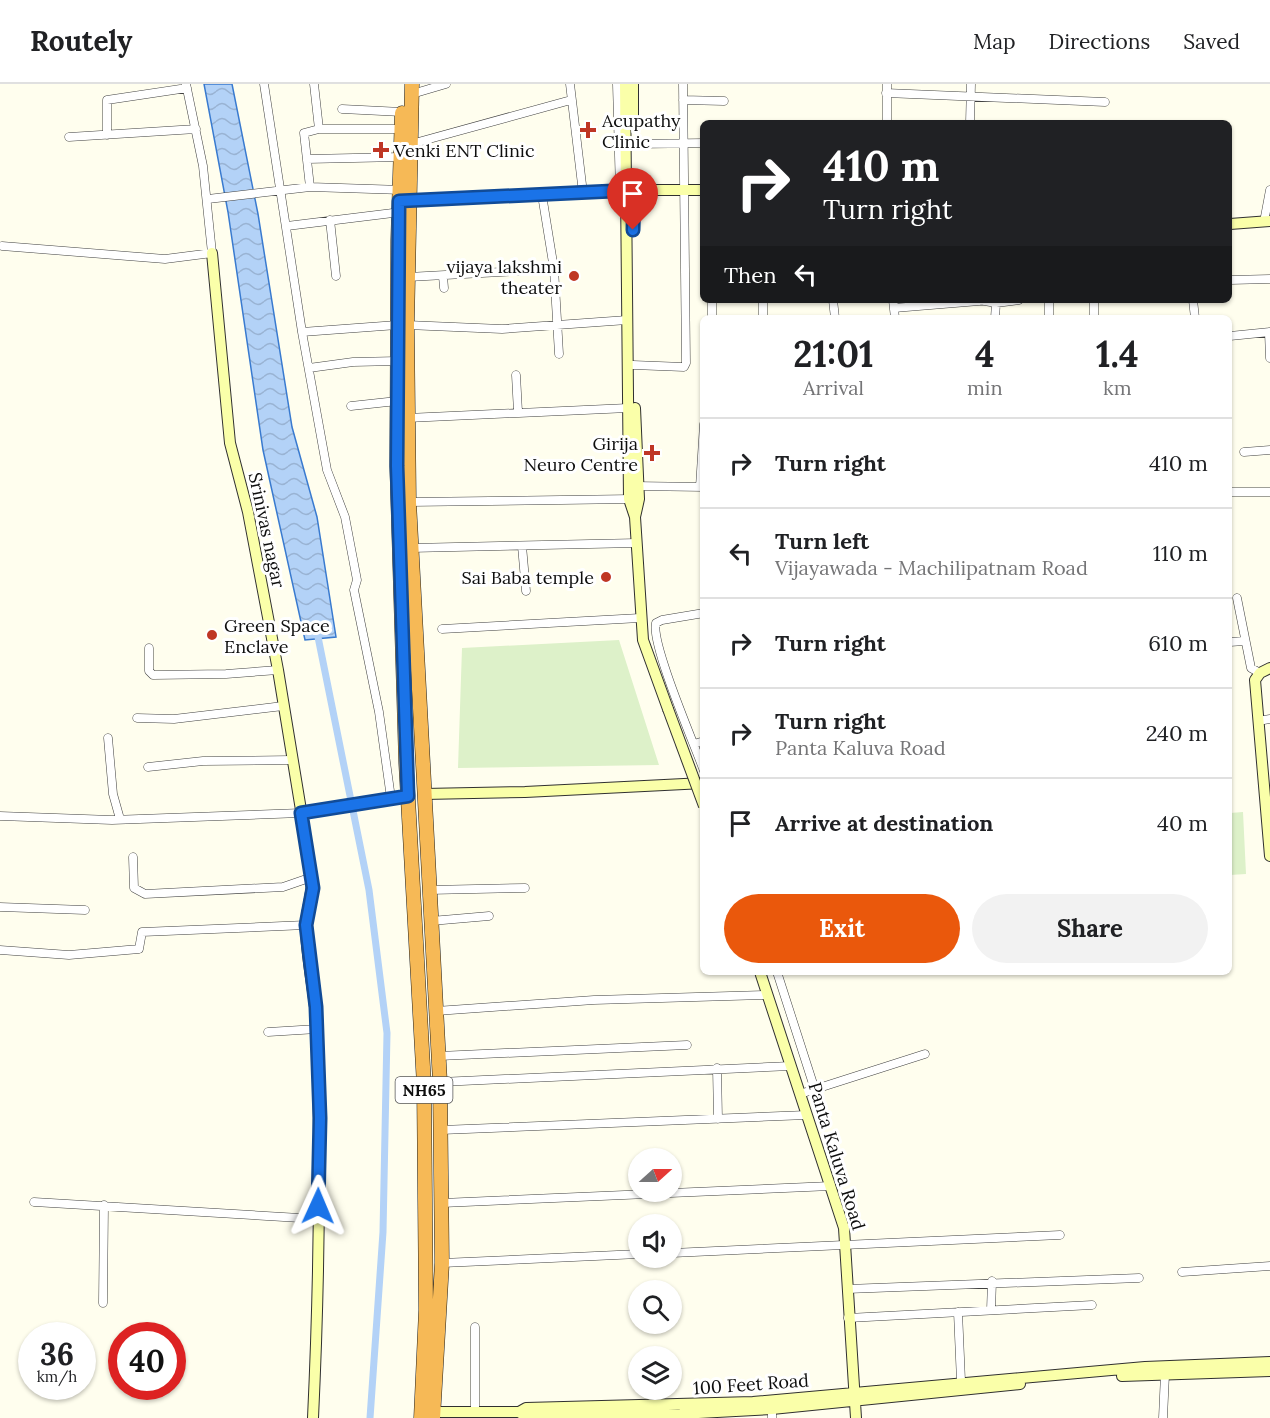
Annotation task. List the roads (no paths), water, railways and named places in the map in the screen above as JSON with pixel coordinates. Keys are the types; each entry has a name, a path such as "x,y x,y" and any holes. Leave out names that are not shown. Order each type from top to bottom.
{"highway":[{"name":"NH65","path":"409,88 402,112 401,157 408,277 397,361 397,401 408,796 424,1085 425,1416"},
{"name":"NH65","path":"409,88 411,144 405,201 402,325 411,548 439,1056 442,1203 439,1350 425,1416"},
{"path":"424,1347 439,1350"}],"street":[{"path":"264,84 302,332 327,470 345,517 357,580 354,590 379,712 391,798"},
{"path":"314,84 319,129"},
{"path":"409,88 446,84"},
{"path":"570,84 583,193"},
{"path":"617,84 627,191 628,408 634,486"},
{"path":"625,84 633,365 634,499 640,618 643,640 700,795"},
{"path":"627,191 634,144 633,84"},
{"path":"633,365 686,365 683,84"},
{"path":"887,84 887,120"},
{"path":"970,120 971,84"},
{"path":"2,246 165,259 212,253 208,199 187,86 106,100 107,135"},
{"path":"886,93 1106,102"},
{"path":"411,144 571,100"},
{"path":"683,100 724,101"},
{"path":"342,110 402,112"},
{"path":"69,137 196,129"},
{"path":"310,187 304,133 319,129 402,129"},
{"path":"634,144 700,143"},
{"path":"307,159 401,157"},
{"path":"208,199 310,187 405,201 700,190"},
{"path":"1232,224 1267,221 1270,190"},
{"path":"542,195 554,269 559,354"},
{"path":"287,226 330,220 405,201"},
{"path":"330,220 336,276"},
{"name":"Srinivas nagar","path":"212,253 230,443 248,512 278,670 312,877 312,893 306,925 317,1029 320,1118 317,1338 313,1418"},
{"path":"408,277 554,269"},
{"path":"443,276 444,288"},
{"path":"1232,280 1270,279"},
{"path":"894,304 915,303"},
{"path":"995,315 996,303"},
{"path":"302,332 402,325 502,329 559,327 627,320"},
{"path":"1232,336 1269,332 1270,358"},
{"path":"309,368 353,362 397,361"},
{"path":"516,375 518,412"},
{"path":"351,406 397,401"},
{"path":"407,418 628,408"},
{"path":"1244,452 1270,450"},
{"path":"634,486 700,487"},
{"path":"1232,492 1270,492"},
{"path":"409,502 634,499"},
{"path":"411,548 637,543"},
{"path":"522,546 526,591"},
{"path":"1237,598 1251,668 1265,671"},
{"path":"700,614 662,620 656,623 654,630 661,656 700,760"},
{"path":"442,629 640,618"},
{"path":"1232,642 1244,641"},
{"path":"148,648 149,671 153,675 226,674 278,670"},
{"path":"1265,671 1255,680 1258,721 1267,771 1270,856"},
{"path":"137,718 174,718 283,706"},
{"path":"1258,721 1270,719"},
{"path":"108,738 113,794 120,819"},
{"path":"694,744 700,742"},
{"path":"148,767 203,761 292,760"},
{"path":"424,794 525,792 700,783"},
{"path":"0,816 120,819 301,813 408,796"},
{"path":"133,857 134,888 145,894 283,887 312,877"},
{"path":"429,890 525,888"},
{"path":"0,907 85,910"},
{"path":"430,921 489,916"},
{"path":"0,950 91,954 139,950 142,932 306,925"},
{"name":"Panta Kaluva Road","path":"761,975 831,1186 847,1245 848,1318 856,1418"},
{"path":"778,975 815,1090"},
{"path":"436,1011 594,1000 766,994"},
{"path":"268,1032 317,1029"},
{"path":"439,1056 687,1045"},
{"path":"800,1094 925,1054"},
{"path":"440,1082 791,1065"},
{"path":"717,1068 718,1119"},
{"path":"441,1131 807,1115"},
{"path":"442,1203 831,1186"},
{"path":"34,1202 317,1219"},
{"path":"103,1303 104,1205"},
{"path":"682,1253 1060,1235"},
{"path":"442,1263 628,1255"},
{"path":"1182,1272 1270,1266"},
{"path":"847,1288 992,1281 1139,1278"},
{"path":"991,1310 992,1281"},
{"path":"848,1318 1092,1305"},
{"path":"958,1312 961,1382"},
{"path":"475,1327 475,1413"},
{"name":"100 Feet Road","path":"519,1412 531,1416 680,1416 772,1413 855,1396 961,1382 1145,1367 1270,1362"},
{"name":"100 Feet Road","path":"519,1412 526,1408 753,1402 1165,1374 1270,1371"},
{"path":"1163,1418 1165,1374"},
{"path":"425,1416 519,1412"}],"water":[{"path":"204,84 232,84 258,214 292,427 317,517 336,637 305,640 263,450 228,212"}],"waterway":[{"path":"317,632 369,890 387,1033 383,1232 370,1418"}],"place":[{"name":"Acupathy Clinic","path":"588,130"},
{"name":"Venki ENT Clinic","path":"381,150"},
{"name":"vijaya lakshmi theater","path":"574,276"},
{"name":"Girija Neuro Centre","path":"652,453"},
{"name":"Sai Baba temple","path":"606,577"},
{"name":"Green Space Enclave","path":"212,635"}]}
